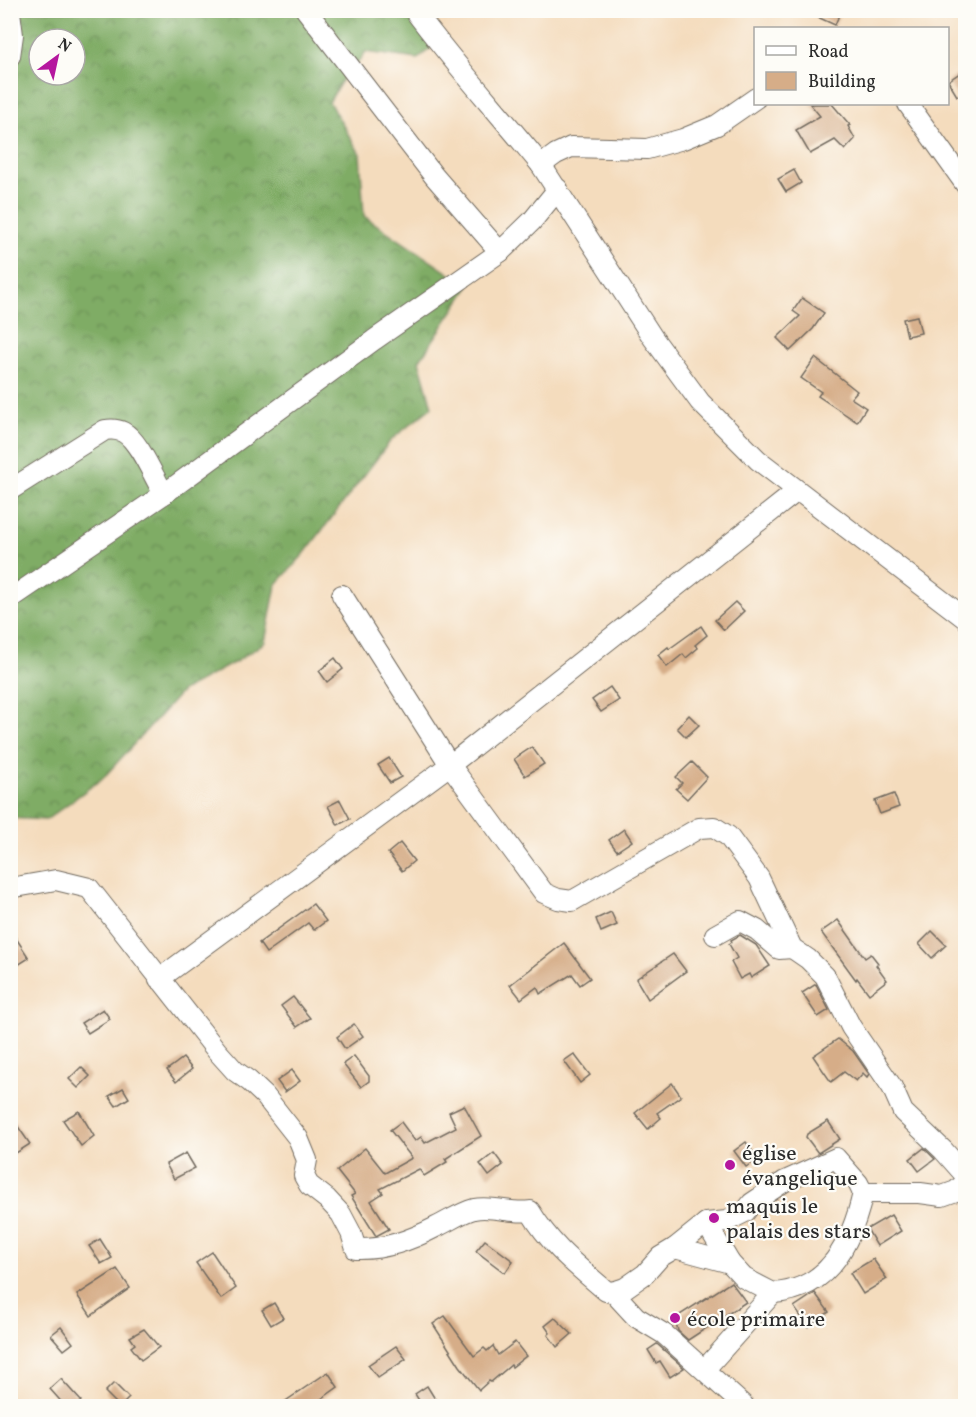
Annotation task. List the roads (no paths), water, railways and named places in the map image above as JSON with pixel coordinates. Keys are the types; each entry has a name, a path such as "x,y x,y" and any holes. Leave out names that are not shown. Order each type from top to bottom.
{"street":[{"path":"306,10 434,176 500,252"},
{"path":"414,10 463,75 495,109 541,165 653,338 700,402 758,460 966,619"},
{"path":"10,12 12,34 10,56"},
{"path":"541,165 571,147 647,149 683,139 717,125 754,99"},
{"path":"909,105 966,185"},
{"path":"10,599 164,494 374,340 500,252 532,221 558,189"},
{"path":"10,490 105,430 113,429 123,432 133,440 164,494"},
{"path":"159,979 450,765 797,491"},
{"path":"342,595 450,765 544,893 558,899 572,901 699,828 714,827 728,836 759,878 792,948 808,959 825,976 851,1027 905,1110 966,1176"},
{"path":"10,888 56,880 89,888 217,1051 235,1071 265,1096 298,1138 307,1160 304,1176 309,1185 341,1214 356,1249 387,1247 402,1242 477,1208 521,1213 530,1211 542,1231 562,1254 606,1291 613,1292 625,1288 645,1274 660,1257 706,1223 726,1221 746,1212 752,1203 785,1181 836,1158 858,1183 863,1193 854,1228 842,1250 825,1273 807,1285 789,1292 773,1293 744,1278 730,1263 706,1223"},
{"path":"715,935 740,921 757,930 779,949 792,948"},
{"path":"863,1193 920,1193 942,1196 956,1191 966,1182"},
{"path":"675,1248 730,1263"},
{"path":"613,1292 636,1317 664,1334 744,1407"},
{"path":"705,1370 773,1293"}],"place":[{"name":"église évangelique","path":"730,1165"},
{"name":"maquis le palais des stars","path":"714,1218"},
{"name":"école primaire","path":"675,1318"}]}
